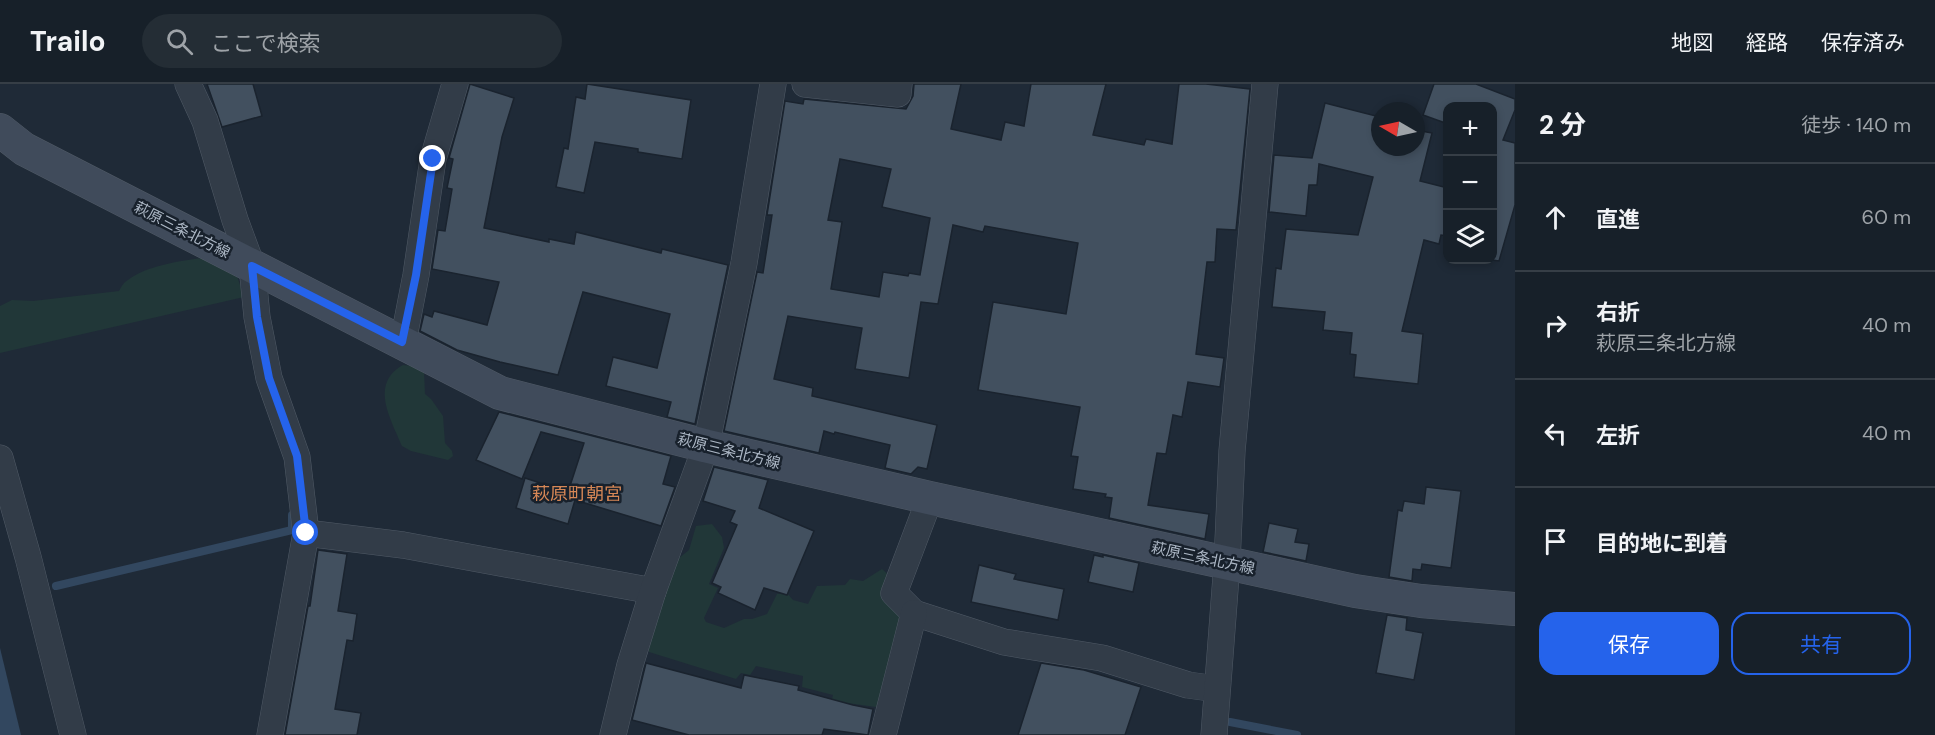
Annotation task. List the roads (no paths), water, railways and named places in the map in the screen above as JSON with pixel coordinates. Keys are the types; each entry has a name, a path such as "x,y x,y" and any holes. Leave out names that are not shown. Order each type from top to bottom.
{"main road":[{"name":"萩原三条北方線","path":"0,130 24,148 500,393 706,446 930,498 1355,591 1421,601 1515,609"}],"street":[{"path":"188,84 205,122 235,220 252,266 257,317 269,378 297,456 306,533 270,735"},
{"path":"402,342 416,275 433,159 455,84"},
{"path":"613,735 630,665 653,591 706,446 744,263 773,84"},
{"path":"805,84 898,94 899,84"},
{"path":"1214,735 1227,563 1233,440 1265,84"},
{"path":"0,458 28,557 73,735"},
{"path":"930,498 894,594 914,613 1004,642 1102,658 1188,685 1217,689"},
{"path":"306,533 403,545 653,591"},
{"path":"883,735 914,613"}],"water":[{"path":"0,648 21,735 0,735"}],"waterway":[{"path":"56,586 292,530 292,515"},
{"path":"1230,722 1297,735"}],"district":[{"name":"萩原町朝宮","path":"577,494"}]}
